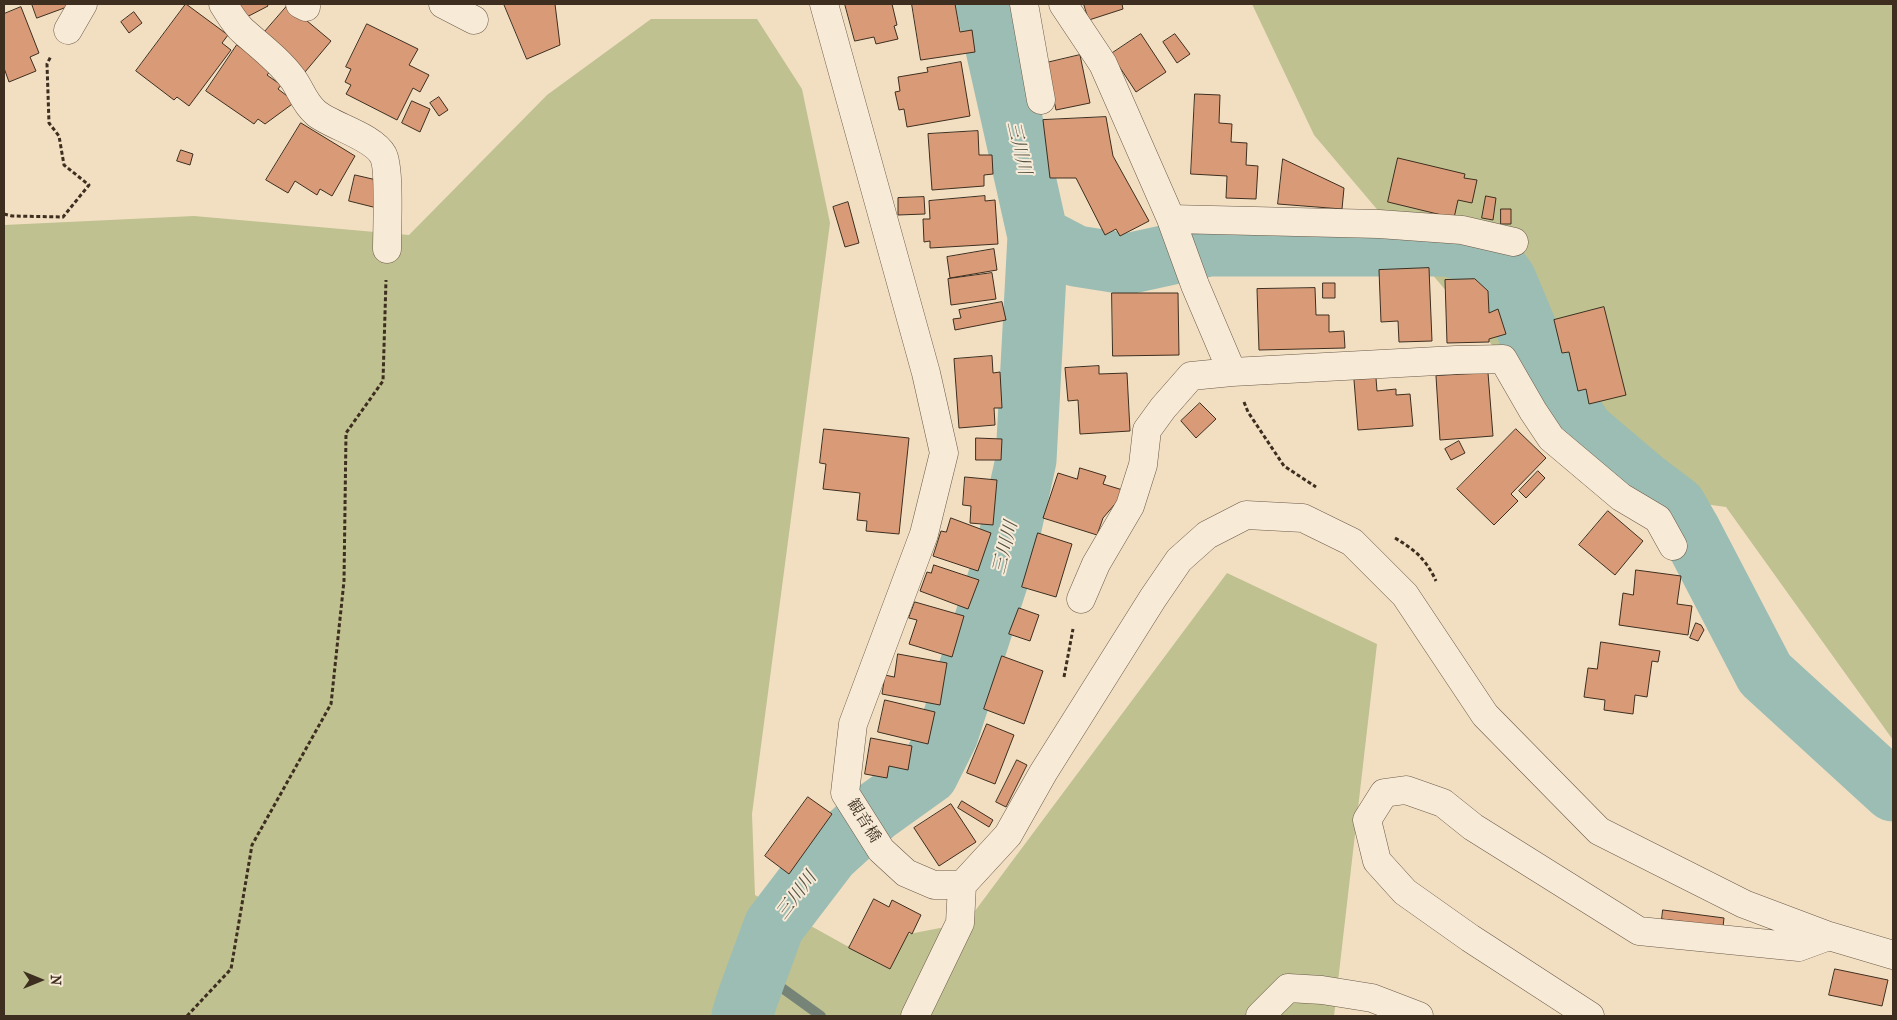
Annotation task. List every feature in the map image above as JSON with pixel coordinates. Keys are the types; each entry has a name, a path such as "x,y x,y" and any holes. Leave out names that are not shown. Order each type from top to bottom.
{"street":[{"path":"68,30 83,4"},
{"path":"223,4 242,30 261,45 292,78 308,106 318,115 379,148 384,156 386,174 386,249"},
{"path":"443,4 474,20"},
{"name":"観音橋","path":"824,4 926,372 944,453 924,534 853,724 845,793 881,850 906,873 934,885 962,885"},
{"path":"1024,4 1041,100"},
{"path":"1063,4 1103,64 1173,225 1195,285 1232,372"},
{"path":"1173,225 1378,224 1462,230 1514,242"},
{"path":"1081,599 1102,551 1130,506 1143,464 1147,430 1191,376 1232,372 1503,359 1551,438 1621,497 1658,519 1673,546"},
{"path":"916,1016 960,922 962,885 1008,835 1043,773 1179,560 1207,535 1246,515 1302,518 1352,542 1405,595 1485,715 1599,830 1744,904 1829,936 1893,955"},
{"path":"1590,1016 1470,938 1405,892 1377,861 1367,820 1384,793 1406,790 1443,803 1473,827 1639,931 1799,947 1829,936"},
{"path":"1260,1016 1288,988 1322,990 1372,998 1419,1016"}],"path":[{"path":"4,214 12,216 63,217 89,185 64,165 59,136 48,123 47,64 68,30"},
{"path":"187,1016 231,969 252,845 331,704 344,581 346,433 383,381 386,249"}],"green space":[{"path":"1252,4 1893,4 1893,740 1726,507 1611,491 1559,424 1314,135"},
{"path":"651,19 757,19 802,89 830,223 752,814 755,895 847,946 966,923 1227,573 1377,644 1334,1016 4,1016 4,225 194,216 409,235 547,95"}],"building":[{"path":"32,4 75,4 37,18"},
{"path":"186,4 228,35 222,43 231,50 189,106 177,97 174,100 136,71"},
{"path":"235,4 267,4 268,6 243,19"},
{"path":"504,4 555,4 560,45 527,59"},
{"path":"845,4 892,4 897,25 894,26 898,39 876,44 874,37 855,41"},
{"path":"912,4 955,4 960,32 972,30 975,52 921,60"},
{"path":"1084,4 1122,4 1123,9 1089,20"},
{"path":"288,5 331,41 305,72 262,35"},
{"path":"21,7 39,53 30,57 36,71 9,82 4,68 4,14"},
{"path":"134,12 142,23 129,33 121,22"},
{"path":"367,24 418,49 409,65 429,75 420,92 413,88 397,120 346,94 351,85 345,82 351,69 346,67"},
{"path":"1141,34 1166,72 1136,92 1111,54"},
{"path":"1175,34 1190,54 1177,63 1163,42"},
{"path":"237,45 272,69 267,75 281,85 278,89 295,102 265,124 258,119 254,124 206,91"},
{"path":"1080,55 1090,103 1056,110 1046,63"},
{"path":"961,62 970,116 907,127 904,109 899,110 895,92 900,91 898,77 928,72 927,68"},
{"path":"1195,94 1220,95 1219,123 1232,124 1231,142 1247,143 1246,165 1258,166 1256,199 1226,198 1227,176 1191,174"},
{"path":"439,97 448,110 439,116 430,103"},
{"path":"412,101 430,109 420,132 402,123"},
{"path":"1106,117 1113,156 1149,221 1120,236 1116,229 1105,235 1076,178 1050,178 1043,120"},
{"path":"301,123 355,156 332,196 320,189 317,195 295,181 288,193 266,180"},
{"path":"978,131 979,155 992,155 993,174 984,175 984,186 932,190 928,134"},
{"path":"181,150 193,154 190,165 177,161"},
{"path":"1398,158 1465,174 1464,178 1477,180 1472,203 1458,200 1454,218 1388,202"},
{"path":"1283,159 1344,188 1342,209 1278,204"},
{"path":"355,175 381,181 381,209 349,201"},
{"path":"985,196 985,201 995,200 998,244 930,248 930,241 924,242 923,219 930,219 929,201"},
{"path":"1486,196 1496,198 1493,220 1482,218"},
{"path":"924,197 925,214 898,215 898,198"},
{"path":"848,202 859,243 845,247 833,207"},
{"path":"1501,209 1511,209 1511,224 1501,224"},
{"path":"994,249 997,270 950,278 947,257"},
{"path":"1429,268 1432,341 1399,342 1398,321 1381,322 1379,270"},
{"path":"992,273 996,299 951,305 948,279"},
{"path":"1475,279 1488,291 1489,313 1498,309 1506,334 1489,339 1489,342 1447,343 1445,280"},
{"path":"1323,283 1335,283 1335,298 1323,298"},
{"path":"1315,288 1316,315 1329,315 1329,332 1344,331 1345,348 1259,350 1257,289"},
{"path":"1112,293 1178,293 1179,355 1113,356"},
{"path":"1002,302 1006,320 955,330 953,319 961,318 959,310"},
{"path":"1604,307 1626,395 1589,404 1586,389 1578,391 1569,352 1562,353 1554,320"},
{"path":"992,356 993,373 1000,372 1002,408 994,408 995,425 959,428 954,359"},
{"path":"1099,366 1099,374 1127,373 1130,431 1080,434 1078,400 1068,401 1065,368"},
{"path":"1488,373 1493,436 1440,440 1436,376"},
{"path":"1376,378 1377,391 1396,389 1396,395 1410,394 1413,426 1358,430 1354,380"},
{"path":"1200,403 1216,419 1196,438 1181,421"},
{"path":"824,429 909,438 899,534 866,531 867,521 857,520 860,493 823,489 826,464 820,463"},
{"path":"1516,429 1546,458 1511,494 1518,501 1494,525 1457,489"},
{"path":"976,438 1002,439 1001,460 976,460"},
{"path":"1459,441 1465,453 1451,460 1445,449"},
{"path":"1080,468 1106,476 1103,484 1126,491 1103,518 1097,535 1043,518 1058,473 1077,479"},
{"path":"1538,471 1545,478 1526,498 1519,491"},
{"path":"965,477 997,480 993,525 970,523 971,506 963,505"},
{"path":"1608,511 1643,541 1615,575 1579,545"},
{"path":"951,518 991,533 978,571 933,556 941,531 946,532"},
{"path":"1038,533 1072,544 1056,597 1022,587"},
{"path":"934,565 979,580 968,609 920,591 927,572 931,573"},
{"path":"1636,570 1681,576 1677,604 1692,606 1688,635 1619,625 1623,593 1633,595"},
{"path":"915,602 964,616 952,657 909,644 917,620 909,618"},
{"path":"1019,608 1039,615 1030,641 1009,634"},
{"path":"1696,623 1701,625 1704,630 1698,641 1690,638"},
{"path":"1601,642 1660,651 1658,662 1652,661 1647,697 1635,695 1633,714 1604,710 1605,700 1584,697 1588,668 1597,669"},
{"path":"898,654 947,663 940,705 882,694 885,675 894,677"},
{"path":"1002,656 1043,671 1024,724 984,709"},
{"path":"885,700 935,712 928,744 878,732"},
{"path":"987,724 1014,735 995,784 967,773"},
{"path":"871,738 912,746 908,770 889,766 887,778 865,774"},
{"path":"1017,760 1027,765 1006,807 996,802"},
{"path":"808,797 832,814 789,874 765,856"},
{"path":"962,801 993,820 989,827 958,808"},
{"path":"951,804 976,842 939,866 914,828"},
{"path":"874,899 889,907 892,900 921,915 912,934 909,932 890,969 849,948"},
{"path":"1663,910 1724,918 1723,927 1662,919"},
{"path":"1835,969 1888,980 1882,1006 1829,995"}],"waterway":[{"name":"三川川","path":"742,1016 774,926 829,854 875,812 928,774 948,734 1003,564 1026,460 1038,236 986,4"},
{"path":"1038,236 1076,256 1127,264 1209,246 1450,246 1492,261 1506,280 1542,366 1584,431 1676,506 1765,674 1893,791"},
{"path":"757,970 821,1016"}]}
